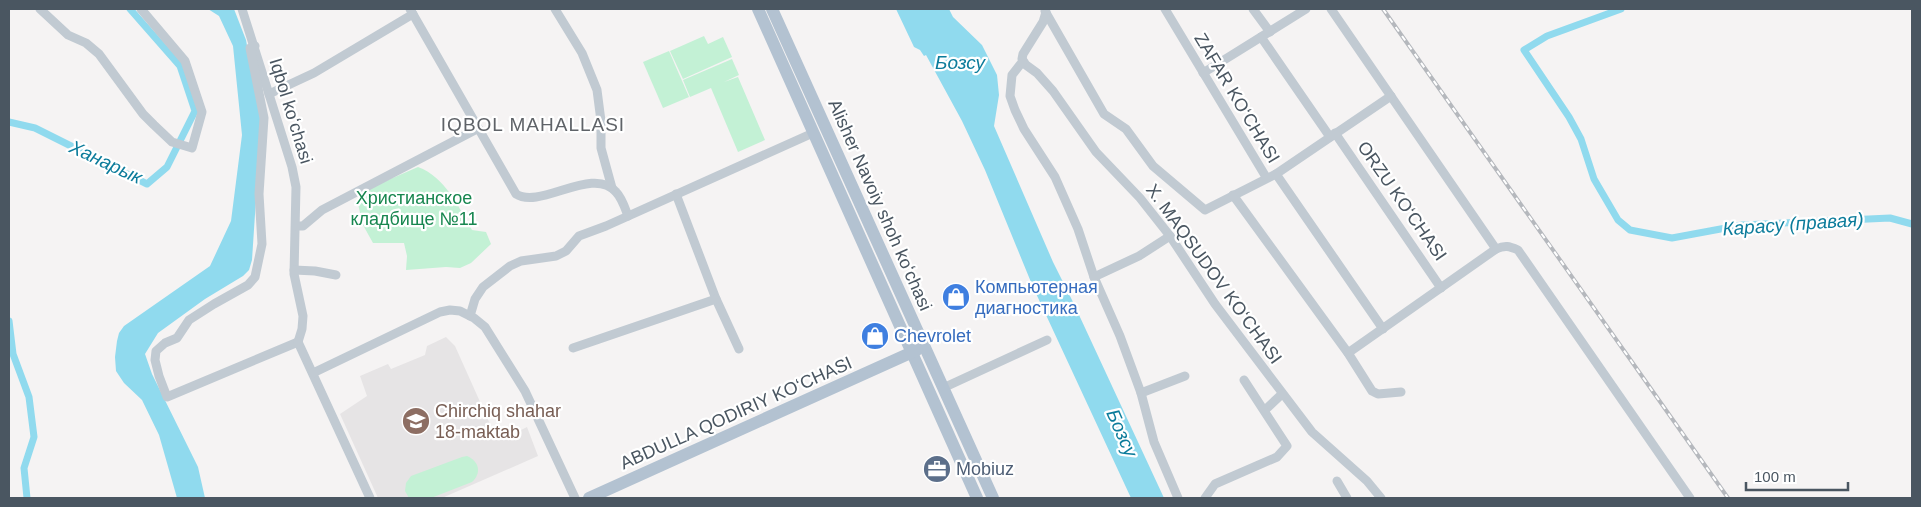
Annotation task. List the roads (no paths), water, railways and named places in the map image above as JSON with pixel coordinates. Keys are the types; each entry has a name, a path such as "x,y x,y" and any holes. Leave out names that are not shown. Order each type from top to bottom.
{"main road":[{"name":"Alisher Navoiy shoh koʻchasi","path":"758,9 977,498"},
{"name":"Alisher Navoiy shoh koʻchasi","path":"772,9 992,498"},
{"name":"ABDULLA QODIRIY KO‘CHASI","path":"589,498 924,346"}],"street":[{"path":"40,9 68,35 86,43 99,54 143,114 172,142 191,148 202,112 185,62 142,9"},
{"name":"Iqbol koʻchasi","path":"242,9 292,167 296,187 294,270 303,316 298,342"},
{"path":"555,9 582,53 596,90 601,148 612,188 618,195 628,216"},
{"name":"ZAFAR KO‘CHASI","path":"1165,9 1266,177"},
{"path":"1254,9 1270,32"},
{"path":"1203,73 1306,9"},
{"path":"1331,9 1496,249"},
{"path":"1045,10 1104,114 1126,129 1153,166 1205,210 1266,177 1276,174 1391,96"},
{"path":"1045,10 1043,22 1023,54 1023,61 1012,75 1010,96 1024,129 1055,177 1078,229 1094,277 1120,336 1141,393 1154,442 1178,498"},
{"path":"269,94 314,73 411,12 511,188 519,196 532,198 588,183 612,188"},
{"name":"ORZU KO‘CHASI","path":"1261,37 1441,288"},
{"path":"255,46 250,48 264,118 259,194 262,244 255,277 248,285 189,320 177,338 165,343 156,350 155,360 157,368 167,397 298,342 370,498"},
{"name":"X. MAQSUDOV KO‘CHASI","path":"1023,61 1053,91 1096,152 1140,198 1170,236 1215,304 1312,432 1367,481 1381,498"},
{"path":"296,226 302,226 322,210 477,129"},
{"path":"470,316 483,287 510,266 522,261 556,256 566,251 578,236 628,216 813,133"},
{"name":"ZAFAR KO‘CHASI","path":"1276,174 1383,329"},
{"path":"676,194 716,300 739,349"},
{"path":"1233,195 1348,353 1372,391 1378,394 1401,392"},
{"path":"1094,277 1140,256 1170,236"},
{"path":"1348,353 1496,249 1506,245 1518,250 1690,498"},
{"path":"294,270 336,275"},
{"path":"573,348 716,300"},
{"path":"313,374 440,312 455,310 470,316 485,327 525,391 575,498"},
{"path":"943,388 1047,340"},
{"path":"1141,393 1185,376"},
{"path":"1205,498 1215,484 1277,457 1288,446 1244,380"},
{"path":"1265,410 1282,394"},
{"path":"1337,481 1347,498"}],"water":[{"path":"208,9 234,9 246,40 261,123 252,260 249,270 243,276 205,299 158,333 145,354 152,374 198,467 205,498 177,498 159,435 142,400 124,383 116,371 115,357 119,333 124,326 210,266 231,221 242,135 233,46 219,16"},
{"name":"Бозсу","path":"896,9 949,9 953,17 982,45 997,75 999,95 994,126 1053,262 1164,498 1131,498 1033,287 985,170 962,121 926,55 924,56 920,50 914,47"}],"waterway":[{"name":"Ханарык","path":"9,122 35,128 147,184 167,167 195,111 180,66 130,9"},
{"name":"Карасу (правая)","path":"1621,9 1547,36 1524,50 1569,117 1581,139 1594,179 1618,220 1630,230 1672,238 1742,225 1890,218 1912,224"},
{"name":"Ханарык","path":"9,321 13,354 29,397 34,437 24,468 27,498"}],"railway":[{"path":"1383,9 1728,498"}],"place":[{"name":"Компьютерная диагностика","path":"956,297"},
{"name":"Chevrolet","path":"875,336"},
{"name":"Chirchiq shahar 18-maktab","path":"416,421"},
{"name":"Mobiuz","path":"937,469"}],"district":[{"name":"IQBOL MAHALLASI","path":"533,124"}],"park label":[{"name":"Христианское кладбище №11","path":"414,208"}]}
